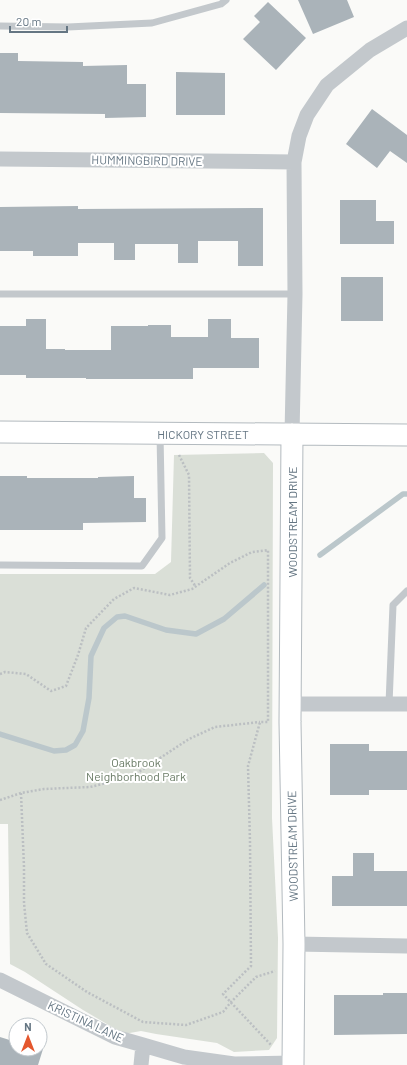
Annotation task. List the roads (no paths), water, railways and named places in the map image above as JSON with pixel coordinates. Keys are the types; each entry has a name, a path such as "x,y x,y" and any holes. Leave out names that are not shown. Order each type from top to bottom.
{"street":[{"name":"WOODSTREAM DRIVE","path":"293,1064 294,944 291,704 292,434 295,294 294,162 299,136 307,115 327,85 370,50 407,28"},
{"name":"HUMMINGBIRD DRIVE","path":"0,159 294,162"},
{"name":"HICKORY STREET","path":"0,432 407,435"},
{"path":"291,704 407,704"},
{"path":"294,944 407,946"},
{"name":"KRISTINA LANE","path":"0,980 115,1037 184,1057 234,1064 293,1064"},
{"path":"141,1065 143,1045"}],"lane":[{"path":"0,26 68,27 152,22 221,4 226,0"},
{"path":"0,294 295,294"},
{"path":"0,565 142,566 162,538 160,433"},
{"path":"388,704 393,605 407,591"}],"waterway":[{"path":"320,555 403,494 407,494"},
{"path":"0,734 54,751 66,750 75,745 83,731 89,698 91,656 104,628 117,617 125,616 166,630 196,634 224,619 264,585"}],"park label":[{"name":"Oakbrook Neighborhood Park","path":"136,769"}]}
